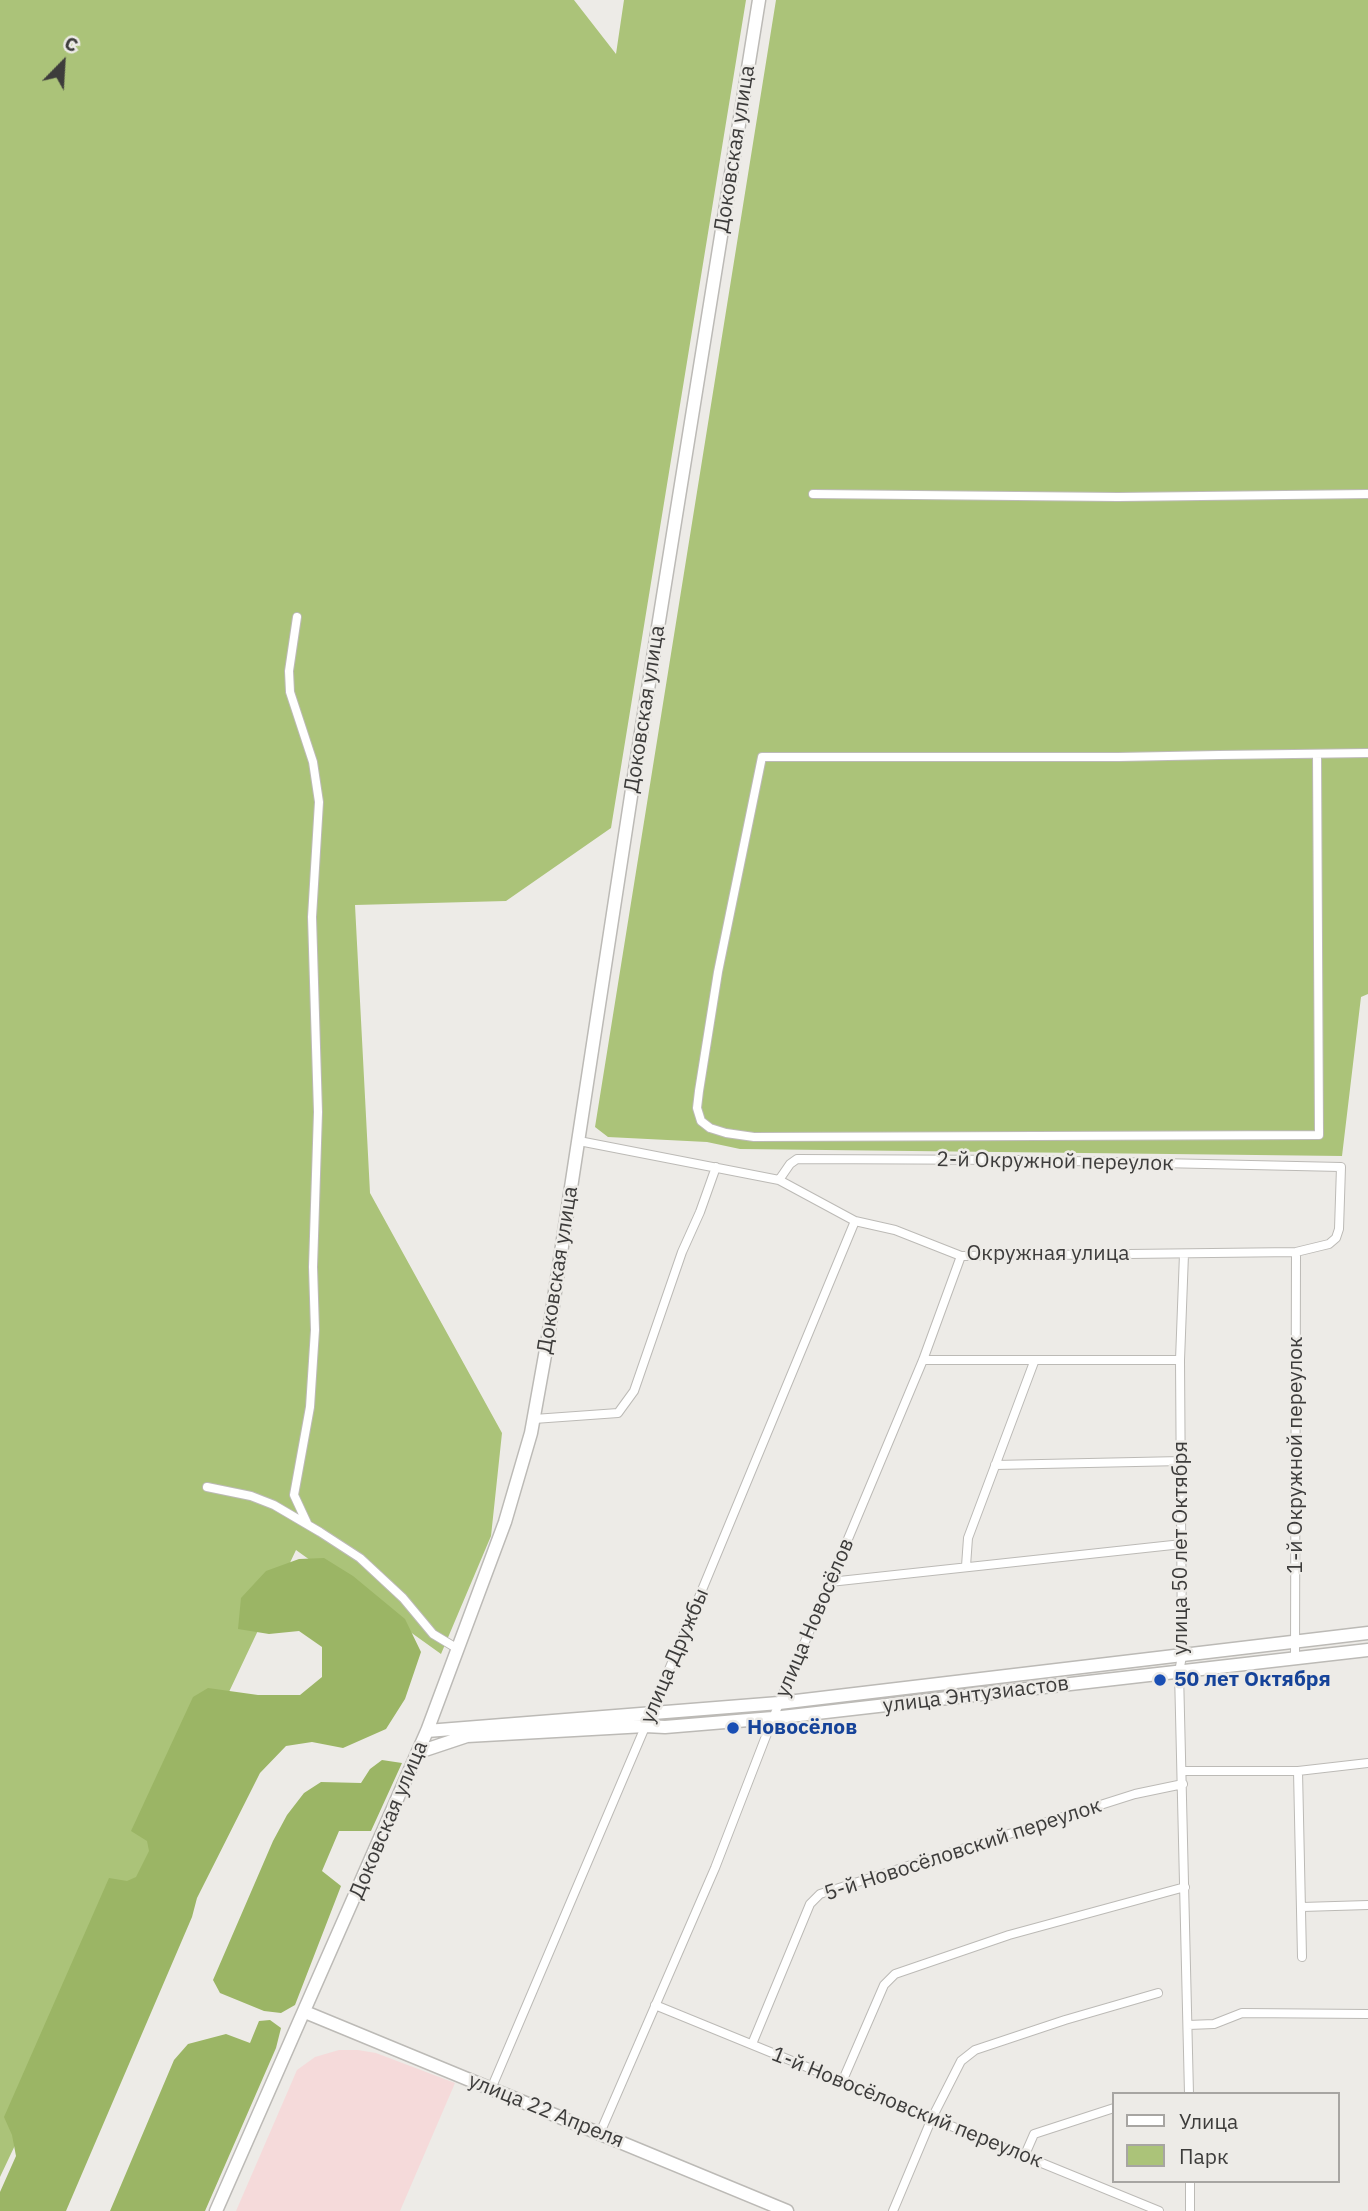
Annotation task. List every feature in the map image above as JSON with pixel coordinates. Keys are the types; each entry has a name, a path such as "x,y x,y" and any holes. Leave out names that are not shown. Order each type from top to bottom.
{"main road":[{"name":"Доковская улица","path":"216,2211 428,1731 505,1522 534,1419 759,0"},
{"name":"улица Энтузиастов","path":"428,1731 779,1703 1368,1633"},
{"name":"улица Энтузиастов","path":"419,1752 467,1736 666,1727 773,1718 1368,1650"},
{"name":"улица 22 Апреля","path":"305,2012 787,2211"}],"street":[{"path":"813,494 1105,497 1368,494"},
{"path":"297,617 289,670 290,692 313,762 319,802 312,917 318,1112 313,1267 315,1330 310,1407 294,1495 307,1524"},
{"path":"1317,754 1319,1135 754,1137 726,1133 710,1128 701,1121 697,1108 714,998 762,757 1118,757 1368,753"},
{"name":"Окружная улица","path":"579,1141 779,1180 855,1221 895,1230 961,1256 1296,1252 1329,1244 1336,1238 1339,1229 1341,1167"},
{"name":"2-й Окружной переулок","path":"779,1180 797,1159 1025,1160 1341,1167"},
{"path":"534,1419 618,1413 634,1391 682,1252 716,1167"},
{"name":"улица Дружбы","path":"491,2089 651,1713 855,1221"},
{"name":"1-й Окружной переулок","path":"1295,1658 1296,1252"},
{"name":"улица 50 лет Октября","path":"1184,1254 1180,1360 1182,1656 1179,1672 1189,2092"},
{"name":"улица Новосёлов","path":"600,2133 715,1868 779,1703 923,1360 961,1256"},
{"path":"923,1360 1180,1360"},
{"path":"966,1566 968,1538 1034,1362"},
{"path":"995,1465 1182,1461"},
{"path":"207,1487 251,1496 274,1505 360,1558 403,1598 433,1634 458,1649"},
{"path":"830,1582 1182,1544"},
{"path":"1182,1771 1298,1771 1368,1763"},
{"path":"1298,1771 1301,1957"},
{"name":"5-й Новосёловский переулок","path":"752,2044 810,1904 820,1894 1122,1798 1183,1784"},
{"path":"842,2082 884,1985 895,1973 1009,1935 1185,1887"},
{"path":"1302,1907 1368,1905"},
{"path":"893,2211 932,2118 961,2061 975,2050 1158,1993"},
{"name":"1-й Новосёловский переулок","path":"654,2005 1159,2211"},
{"path":"1188,2025 1214,2024 1242,2014 1368,2014"},
{"path":"1024,2157 1034,2134 1112,2109"},
{"path":"1190,2183 1190,2211"}],"shaded area":[{"path":"339,2050 376,2053 455,2083 400,2211 236,2211 297,2070 315,2057"}],"green space":[{"path":"0,0 574,0 616,54 624,0 746,0 611,828 506,901 355,905 370,1193 502,1433 491,1536 441,1654 296,1550 0,2177"},
{"path":"776,0 1368,0 1368,994 1361,997 1342,1156 740,1149 707,1142 608,1137 595,1127"},
{"path":"324,1558 353,1576 405,1619 421,1652 405,1699 386,1729 343,1748 312,1742 286,1746 260,1773 197,1898 192,1917 66,2211 0,2211 0,2192 16,2156 12,2135 4,2117 109,1878 127,1881 136,1877 149,1851 147,1841 131,1831 193,1697 208,1688 258,1695 300,1695 322,1677 322,1647 299,1631 269,1634 238,1629 241,1598 266,1571 299,1559"},
{"path":"382,1760 402,1763 371,1831 339,1831 322,1871 341,1886 295,2005 281,2013 264,2011 220,1993 213,1980 273,1841 287,1815 304,1793 321,1782 361,1783 370,1769"},
{"path":"270,2020 281,2028 276,2048 205,2211 110,2211 174,2060 188,2044 226,2034 250,2043 259,2021"}],"place":[{"name":"50 лет Октября","path":"1160,1680"},
{"name":"Новосёлов","path":"733,1728"}]}
